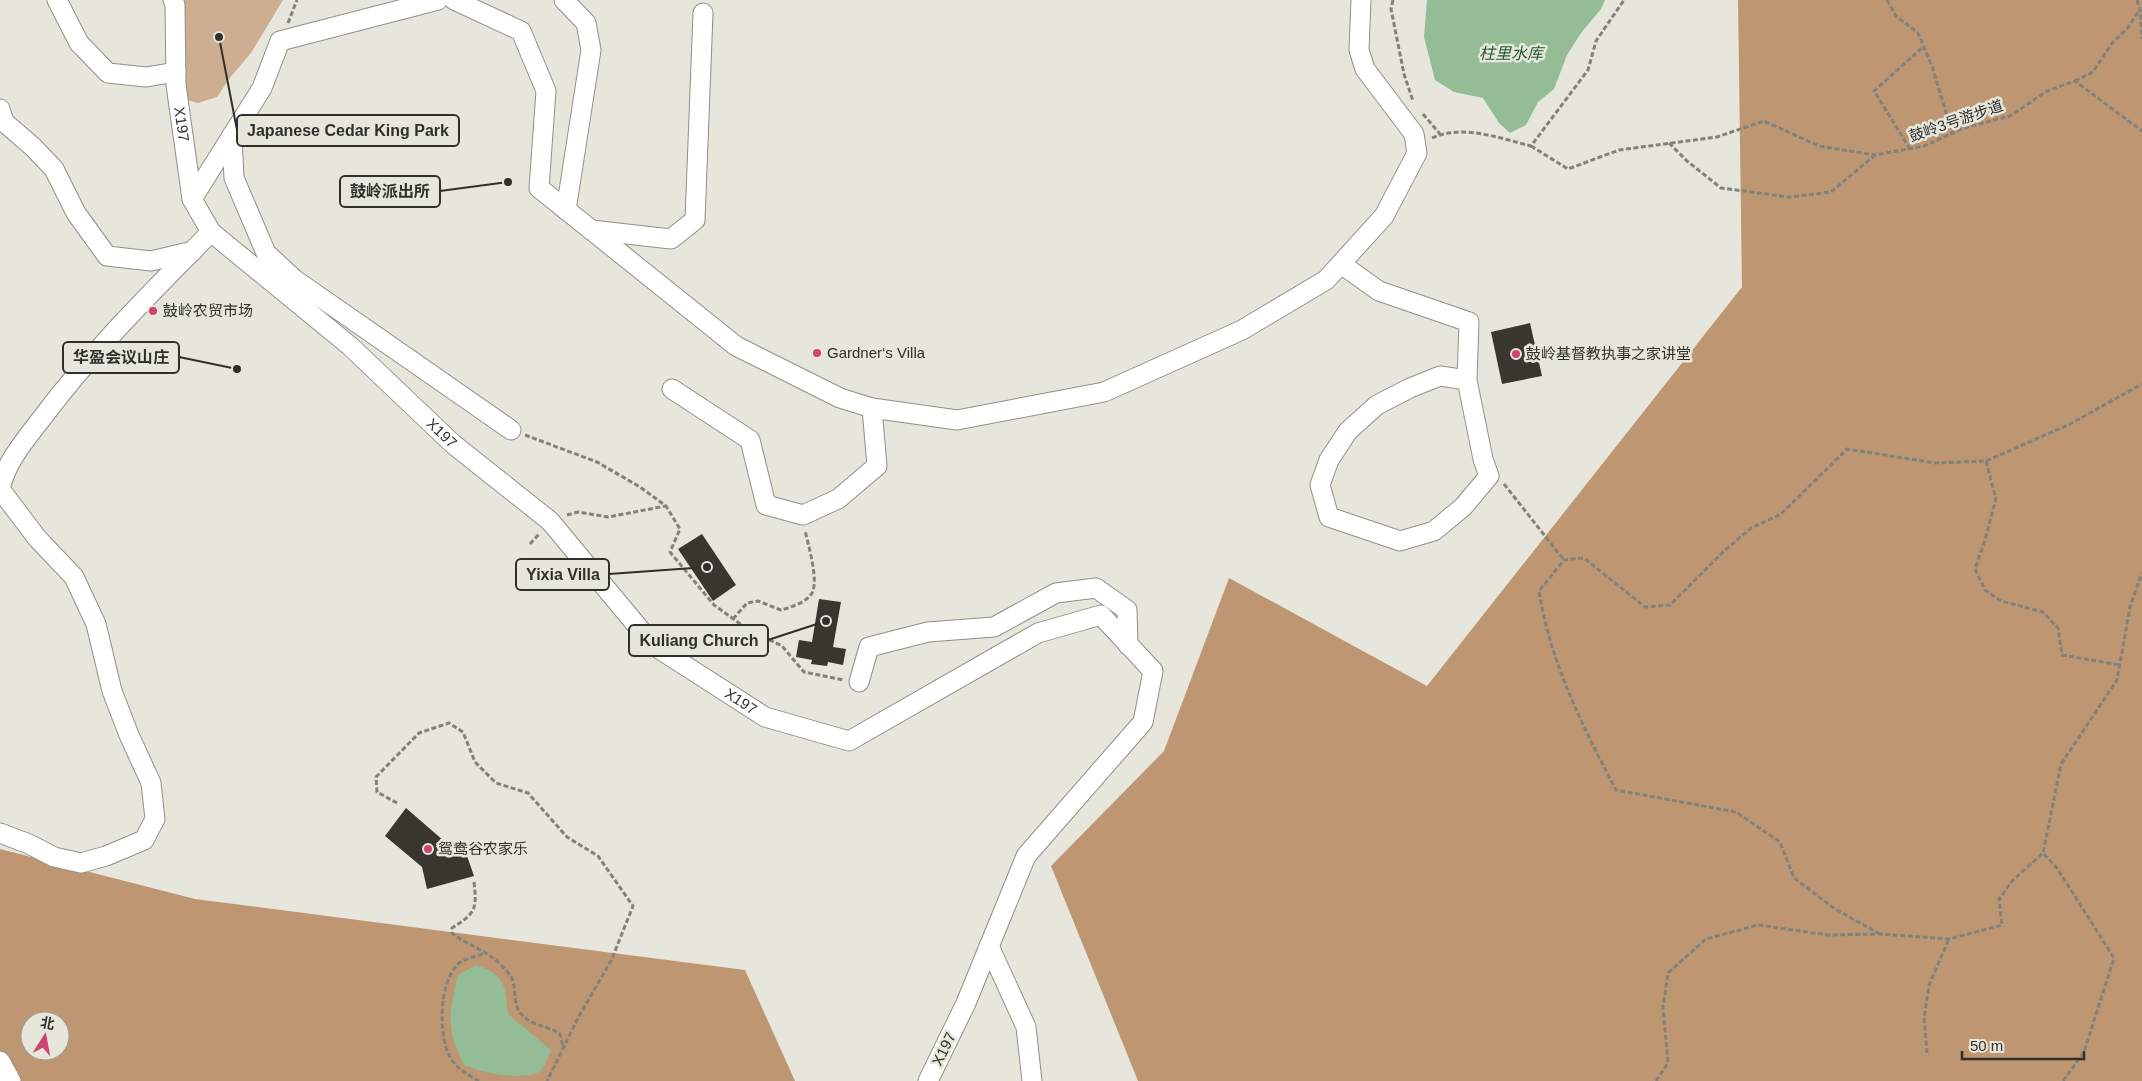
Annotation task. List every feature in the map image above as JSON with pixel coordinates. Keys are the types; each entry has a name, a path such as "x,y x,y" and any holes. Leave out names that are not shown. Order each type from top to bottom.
{"street":[{"path":"57,0 79,43 108,73 146,77 176,72"},
{"name":"X197","path":"172,0 175,5 176,72 192,199 211,232 350,346 453,444 550,521 652,645 765,717 849,741 1038,633 1100,615 1153,671 1143,722 1026,856 966,1003 928,1081"},
{"path":"192,199 262,88 280,41 438,0"},
{"path":"454,0 521,32 546,91 539,188 736,346 840,398 872,408 956,420 1104,392 1242,330 1326,280 1384,216 1417,154 1414,134 1365,69 1359,50 1361,0"},
{"path":"564,0 586,23 591,50 566,210"},
{"path":"591,230 671,239 695,220 703,13"},
{"path":"0,109 4,122 34,147 54,169 76,213 107,256 151,261 193,251"},
{"path":"232,135 234,178 266,253 294,279 511,430"},
{"path":"0,833 29,844 54,857 81,863 106,856 144,840 155,819 151,783 129,735 112,691 92,616 74,577 37,538 0,489 3,474 21,445 111,333 211,232"},
{"path":"250,264 294,279"},
{"path":"1341,264 1379,291 1469,322 1467,380 1483,459 1489,476 1463,507 1434,532 1400,541 1329,517 1320,485 1329,460 1348,431 1377,405 1410,388 1440,376 1467,380"},
{"path":"672,389 750,440 766,504 802,515 838,498 877,466 872,408"},
{"path":"0,450 21,445"},
{"path":"859,682 869,647 928,632 994,627 1056,593 1096,588 1127,610 1128,645"},
{"path":"989,946 1026,1027 1032,1081"},
{"path":"0,1062 11,1081"}],"path":[{"path":"1393,0 1391,9 1398,46 1413,102 1440,134"},
{"path":"1416,145 1440,134 1462,131 1531,146 1588,70 1596,40 1624,0"},
{"path":"1887,0 1896,16 1918,33 1932,66 1952,133"},
{"path":"2137,0 2140,9 2142,39"},
{"name":"鼓岭3号游步道","path":"1531,146 1568,168 1619,150 1717,137 1764,121 1819,146 1875,155 1910,150 1924,146 1964,128 2010,116 2047,91 2093,72 2112,43 2127,29 2140,9"},
{"path":"1910,150 1874,91 1924,48"},
{"path":"2075,81 2142,131"},
{"path":"1669,142 1687,161 1721,188 1789,197 1832,192 1875,155"},
{"path":"1880,934 1835,910 1794,878 1780,842 1736,812 1616,790 1559,670 1544,620 1540,591 1564,560 1584,558 1645,607 1670,605 1723,552 1751,528 1781,514 1847,449 1935,463 1986,461 2070,424 2142,384"},
{"path":"511,430 597,462 640,487 666,506 680,530 670,552 714,605 746,628 782,646 804,672 859,682"},
{"path":"1986,461 1996,500 1975,569 1985,590 2001,601 2043,612 2058,628 2062,655 2120,665"},
{"path":"1489,476 1503,482 1564,560"},
{"path":"530,544 550,521 578,512 608,517 666,506"},
{"path":"733,618 748,602 758,601 781,610 798,605 812,593 814,579 802,515"},
{"path":"1656,1081 1668,1063 1663,1008 1668,973 1706,939 1758,925 1828,935 1880,934 1949,939 2002,926 1999,899 2013,880 2043,853 2061,764 2118,680 2130,607 2142,573"},
{"path":"397,802 377,792 376,777 419,734 449,723 463,732 475,762 496,783 528,793 567,837 598,856 634,906 611,961 546,1081"},
{"path":"2043,853 2057,868 2114,958 2084,1052 2063,1081"},
{"path":"474,882 476,902 473,912 452,928 452,933 463,942 486,953 501,965 512,979 516,1007 524,1017 560,1034 563,1047"},
{"path":"1928,1053 1924,1018 1929,985 1949,939"},
{"path":"479,1081 468,1075 450,1058 442,1027 444,987 457,964 486,953"}],"shaded area":[{"path":"173,0 283,0 251,53 229,79 217,97 198,103 178,98"},
{"path":"1738,0 2142,0 2142,1081 1138,1081 1051,866 1164,751 1229,578 1427,686 1742,287"},
{"path":"0,849 195,899 745,970 795,1081 0,1081"}],"water":[{"name":"柱里水库","path":"1427,0 1605,0 1601,9 1581,33 1567,55 1554,89 1538,102 1526,125 1510,133 1499,123 1483,98 1454,92 1435,80 1424,37"},
{"path":"476,965 499,978 506,996 508,1014 551,1050 541,1071 525,1076 515,1076 482,1071 464,1065 451,1030 452,1001 458,975"}],"building":[{"name":"鼓岭基督教执事之家讲堂","path":"1530,323 1542,376 1502,384 1491,332"},
{"path":"702,534 736,585 713,601 678,549"},
{"path":"819,599 841,602 833,647 846,649 843,665 828,662 827,666 811,664 812,660 796,657 799,640 812,642"},
{"name":"鸳鸯谷农家乐","path":"406,808 444,841 467,856 474,876 427,889 422,867 385,836"}],"place":[{"name":"Japanese Cedar King Park","path":"219,37"},
{"name":"鼓岭派出所","path":"508,182"},
{"name":"鼓岭农贸市场","path":"153,311"},
{"name":"Gardner‘s Villa","path":"817,353"},
{"name":"鼓岭基督教执事之家讲堂","path":"1516,354"},
{"name":"华盈会议山庄","path":"237,369"},
{"name":"Yixia Villa","path":"707,567"},
{"name":"Kuliang Church","path":"826,621"},
{"name":"鸳鸯谷农家乐","path":"428,849"}]}
